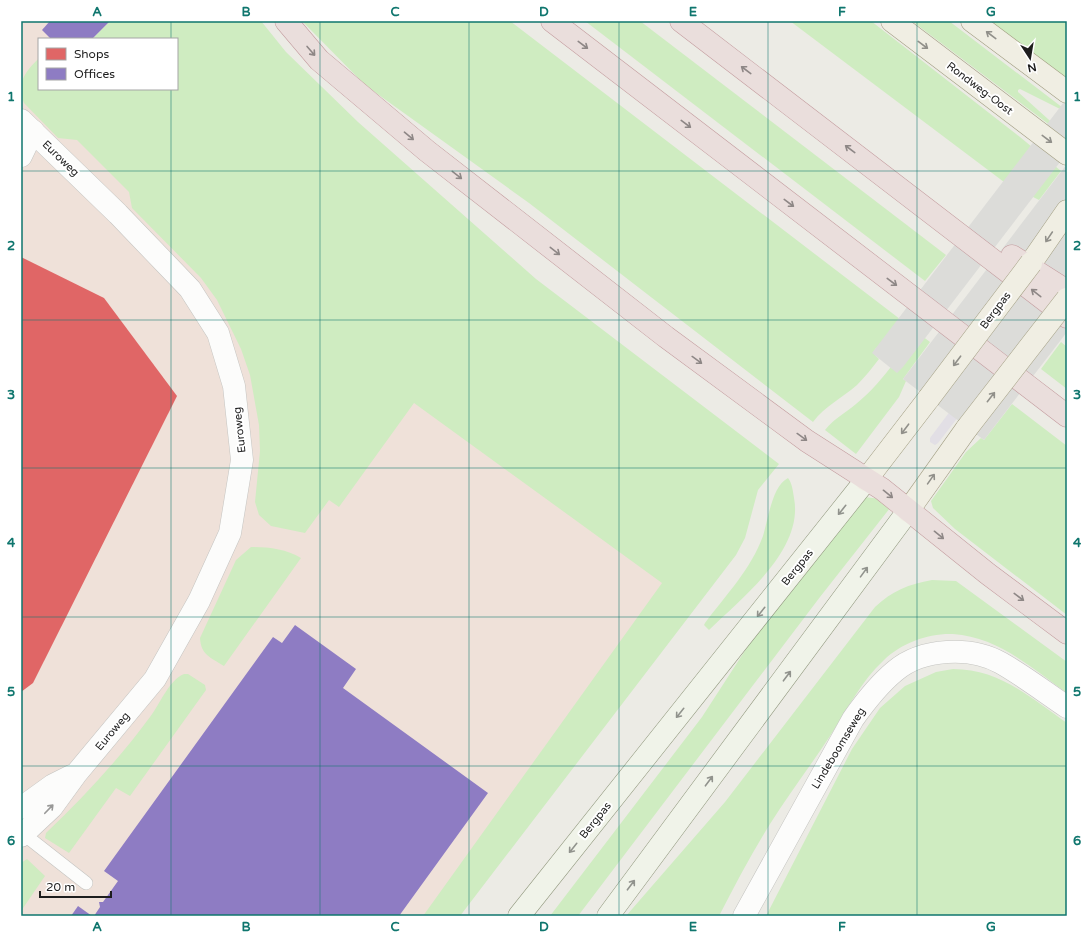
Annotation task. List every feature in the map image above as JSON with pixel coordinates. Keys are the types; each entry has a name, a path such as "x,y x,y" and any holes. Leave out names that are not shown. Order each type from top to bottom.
{"highway":[{"path":"286,21 319,60 427,151 666,337 807,441 882,489 988,574 1067,633"},
{"path":"552,21 1067,416"},
{"path":"681,21 1067,317"},
{"path":"881,173 1067,291"}],"main road":[{"name":"Rondweg-Oost","path":"892,21 1067,154"},
{"path":"972,21 1067,92"},
{"name":"Bergpas","path":"518,916 866,480 1031,263 1067,211"},
{"path":"608,916 908,511 967,428 1067,299"}],"street":[{"path":"21,156 27,126"},
{"name":"Euroweg","path":"22,834 52,807 76,774 155,679 199,601 230,533 242,460 234,386 218,333 190,289 118,214 27,126"},
{"name":"Lindeboomseweg","path":"744,916 853,719 869,696 895,670 906,663 931,655 952,651 965,651 986,656 1001,663 1067,707"},
{"name":"Euroweg","path":"21,808 53,784 76,774"}],"lane":[{"path":"22,834 86,883"}],"shaded area":[{"path":"21,21 212,21 756,458 430,916 21,916"},
{"path":"954,406 962,412 935,445 930,442 930,438"}],"green space":[{"path":"110,21 261,21 286,52 358,122 536,279 779,464 758,490 745,538 736,555 460,916 423,916 662,583 414,403 339,507 329,500 305,533 271,526 259,515 255,502 260,451 259,425 250,375 241,349 217,300 201,278 132,208 129,192 77,140 58,138 24,103 21,84 26,73 38,59 38,90 178,90 178,38 93,38"},
{"path":"302,21 510,21 930,342 903,379 906,381 899,397 856,454 825,430 867,394 895,362 876,348 873,353 879,359 866,376 857,385 823,411 813,422 529,203 365,85"},
{"path":"585,21 640,21 946,255 925,281"},
{"path":"790,21 871,21 1020,137 1061,171 1039,200 1004,182"},
{"path":"912,21 949,21 1067,111 1062,110 1020,89 1018,90 1018,92 1058,128 1051,126"},
{"path":"989,21 1067,21 1067,80"},
{"path":"1061,342 1067,347 1067,389 1041,369"},
{"path":"1012,404 1067,446 1067,615 955,529 933,508 931,501 966,452 981,438 984,440"},
{"path":"788,478 794,498 795,517 790,536 768,572 709,630 704,625 705,623 752,560 763,536 774,496 778,488"},
{"path":"864,497 881,499 890,508 820,597 578,916 550,916 702,717 779,598"},
{"path":"251,547 277,549 289,552 301,558 224,666 204,652 200,638 236,560"},
{"path":"932,580 956,581 1067,662 1067,693 1014,655 1000,647 969,636 953,634 934,635 907,644 884,660 861,686 830,736 770,824 719,916 626,916 725,802 875,607 894,592"},
{"path":"953,669 970,670 1000,679 1028,695 1067,723 1067,916 766,916 852,749 880,708 905,686 936,672"},
{"path":"184,674 188,674 205,685 206,690 130,796 116,788 69,853 45,838 46,833 74,806 113,763 150,717 169,687 174,681"},
{"path":"27,859 45,876 21,911 21,863"}],"pier":[{"path":"1067,98 1067,153 897,373 872,353"},
{"path":"1067,164 1067,332 984,440 903,379"}],"building: Shops":[{"path":"21,257 104,298 177,396 33,683 21,692"}],"building: Offices":[{"path":"50,21 110,21 93,38 50,38 42,30"},
{"path":"295,625 356,669 343,688 488,793 399,916 94,916 100,907 99,902 103,902 118,881 104,871 273,637 282,643"},
{"path":"78,906 92,916 71,916"}]}
